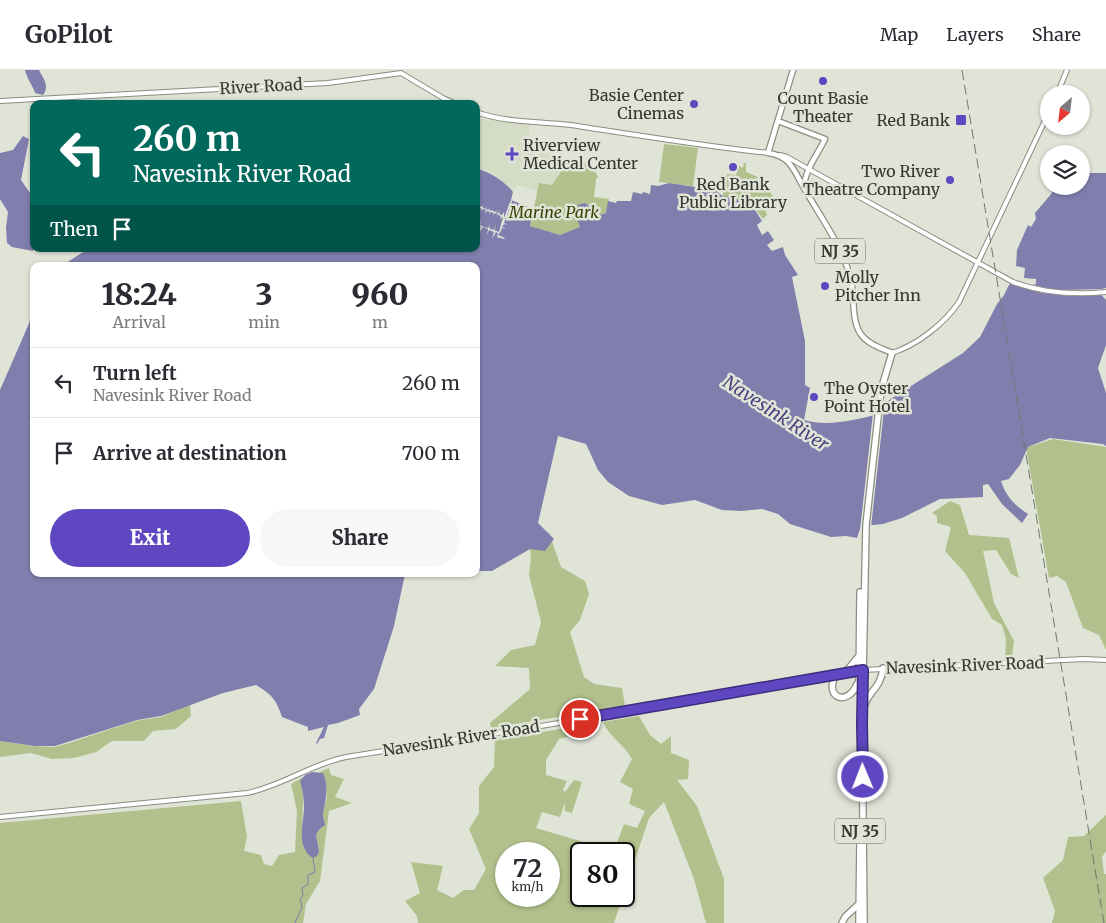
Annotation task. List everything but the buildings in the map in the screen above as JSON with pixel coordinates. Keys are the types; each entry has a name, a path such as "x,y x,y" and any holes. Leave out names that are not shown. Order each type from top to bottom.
{"highway":[{"name":"NJ 35","path":"859,923 861,558 880,398 892,353"},
{"name":"NJ 35","path":"864,923 861,671 865,528"},
{"path":"845,673 859,655"},
{"path":"862,716 866,700 881,681 883,668"},
{"path":"836,674 832,683 832,690 835,695 842,698 852,693 859,680"},
{"path":"842,923 845,917 859,904"}],"main road":[{"path":"768,153 793,70"},
{"path":"1061,85 1067,70"},
{"name":"River Road","path":"0,101 328,83 401,73 447,100"},
{"path":"480,113 787,157 1013,282 1055,292 1077,294 1106,292"},
{"path":"778,121 825,139 809,169 804,181 804,189"},
{"path":"892,353 899,351 920,338 947,317 959,302 1040,131"},
{"name":"NJ 35","path":"779,155 791,166 831,233 846,264 854,292 856,324 860,333 868,342 892,353"},
{"name":"Navesink River Road","path":"0,817 248,793 265,788 327,761 346,756 547,725 836,674 883,668 1084,659 1106,660"}],"shaded area":[{"name":"Riverview Medical Center","path":"480,118 526,123 530,125 530,128 526,149 569,160 552,185 540,183 537,191 517,185 513,192 490,172 480,169"}],"green space":[{"path":"664,144 698,148 693,186 659,182"},
{"name":"Marine Park","path":"569,160 576,160 593,166 598,177 596,179 594,197 609,199 606,213 592,217 592,209 587,204 578,205 575,210 580,227 560,235 530,226 539,183 552,185"},
{"path":"744,163 746,163 746,172 763,179 773,197 763,204 767,215 763,219 750,202 740,202 722,196 727,174 736,175 739,166 743,168"},
{"path":"1053,439 1106,447 1106,650 1099,635 1083,628 1066,582 1057,576 1049,578 1026,448"},
{"path":"950,501 960,505 969,535 1009,538 1019,578 1011,574 996,550 983,551 994,603 1014,641 1012,656 1005,657 1006,639 1002,625 992,619 965,573 945,551 951,527 937,523 937,516 932,513"},
{"path":"538,528 549,533 561,567 585,581 589,594 580,620 570,632 584,677 594,684 622,688 625,706 491,728 490,723 530,689 529,668 495,666 511,650 535,645 541,622 529,575 530,550"},
{"path":"190,704 191,716 176,729 153,731 144,741 112,741 96,752 74,758 52,759 31,753 0,757 0,741 54,747 135,721 161,717"},
{"path":"639,716 650,735 661,744 671,736 671,753 689,760 688,779 677,780 697,806 724,879 724,923 706,923 694,879 664,802 649,818 635,860 635,842 617,842 624,824 637,828 645,811 629,804 633,789 620,782 632,759 603,722"},
{"path":"584,725 585,732 559,739 546,760 546,775 567,781 563,790 565,792 574,780 582,782 572,813 565,811 565,803 560,817 542,812 536,828 583,842 570,842 570,907 619,907 614,923 418,923 417,916 405,901 420,893 411,862 443,866 437,890 453,898 464,890 474,890 486,869 469,829 479,813 479,786 494,767 495,740"},
{"path":"329,768 331,775 344,779 335,797 352,803 329,811 320,881 306,904 303,923 0,923 0,823 241,801 247,837 244,851 261,855 264,864 272,866 279,855 295,852 297,811 291,784 303,777 303,843 306,852 317,856 319,847 316,836 325,825 322,815 327,797 326,783 320,772"},
{"path":"1106,815 1106,851 1102,857 1104,874 1106,874 1106,923 1052,923 1055,911 1043,878 1063,860 1068,837 1084,836"}],"water":[{"path":"25,70 39,70 46,85 43,95 35,93"},
{"path":"23,136 29,139 21,180 30,193 30,250 12,247 7,243 8,212 0,199 0,153 13,150"},
{"name":"Navesink River","path":"480,170 501,180 513,192 511,200 533,209 530,226 560,235 580,227 574,212 578,205 585,203 589,206 593,217 606,213 608,201 616,203 617,201 631,201 633,192 650,194 651,185 658,186 669,183 696,187 706,186 715,189 722,196 736,198 741,204 750,202 762,221 757,225 762,235 768,231 774,240 767,245 772,251 783,247 785,255 798,275 792,277 805,341 805,385 810,388 804,420 832,423 879,414 889,400 963,353 980,337 1009,285 1016,280 1031,285 1036,284 1036,279 1024,278 1025,268 1016,266 1017,250 1028,225 1031,227 1036,219 1035,213 1050,195 1090,195 1090,173 1106,173 1106,288 1097,290 1106,300 1106,345 1098,368 1106,393 1106,446 1103,444 1050,438 1028,447 1020,465 1009,479 1001,481 1011,500 1028,514 1022,523 1002,504 988,484 983,485 983,497 940,499 902,518 883,524 861,526 857,538 846,536 831,537 790,524 778,514 762,509 722,510 695,500 662,505 629,496 608,482 598,470 586,444 558,436 538,523 554,539 545,551 530,549 492,571 480,571 480,262 68,262 83,252 480,252"},
{"path":"30,321 30,577 404,577 394,626 374,689 359,709 360,715 328,725 324,738 320,739 317,744 324,727 308,731 308,727 282,717 273,698 256,685 223,693 161,716 137,720 55,746 35,746 0,741 0,390"},
{"path":"312,772 323,773 326,788 323,814 325,825 318,831 316,837 319,852 313,858 308,854 302,842 304,806 300,781 305,775"}],"pier":[{"path":"512,201 511,205 514,207 510,206 508,212 511,214 508,213 507,215 510,217 507,216 505,219 509,221 505,220 504,223 508,225 504,224 502,227 506,229 502,228 498,235 504,239 497,237 498,233 496,232 492,239 494,232 489,230 487,235 488,229 483,227 480,232 480,225 488,228 490,224 489,228 493,230 496,225 494,230 499,232 503,217 500,219 501,216 498,215 497,218 498,214 495,213 493,216 494,213 491,212 489,215 490,212 487,211 485,214 486,210 483,209 481,212 482,209 480,206 483,205 483,208 485,209 487,206 486,209 488,210 490,207 489,210 492,211 493,209 495,212 497,210 496,213 500,211 499,214 502,215 504,212 504,218"},
{"path":"1016,280 1061,290 1106,289 1102,291 1106,295 1070,296 1042,293 1010,284"},
{"path":"885,401 871,527 860,530 873,413 878,412"}],"waterway":[{"path":"295,923 302,907 300,899 303,896 302,888 308,884 308,875 315,872 313,858"}],"railway":[{"path":"962,70 1104,923"}],"place":[{"name":"Count Basie Theater","path":"823,81"},
{"name":"Basie Center Cinemas","path":"694,104"},
{"name":"Red Bank","path":"961,120"},
{"name":"Riverview Medical Center","path":"512,154"},
{"name":"Red Bank Public Library","path":"733,167"},
{"name":"Two River Theatre Company","path":"950,180"},
{"name":"Molly Pitcher Inn","path":"825,286"},
{"name":"The Oyster Point Hotel","path":"814,397"}],"route":[{"path":"580,719 863,670 863,777"}]}
